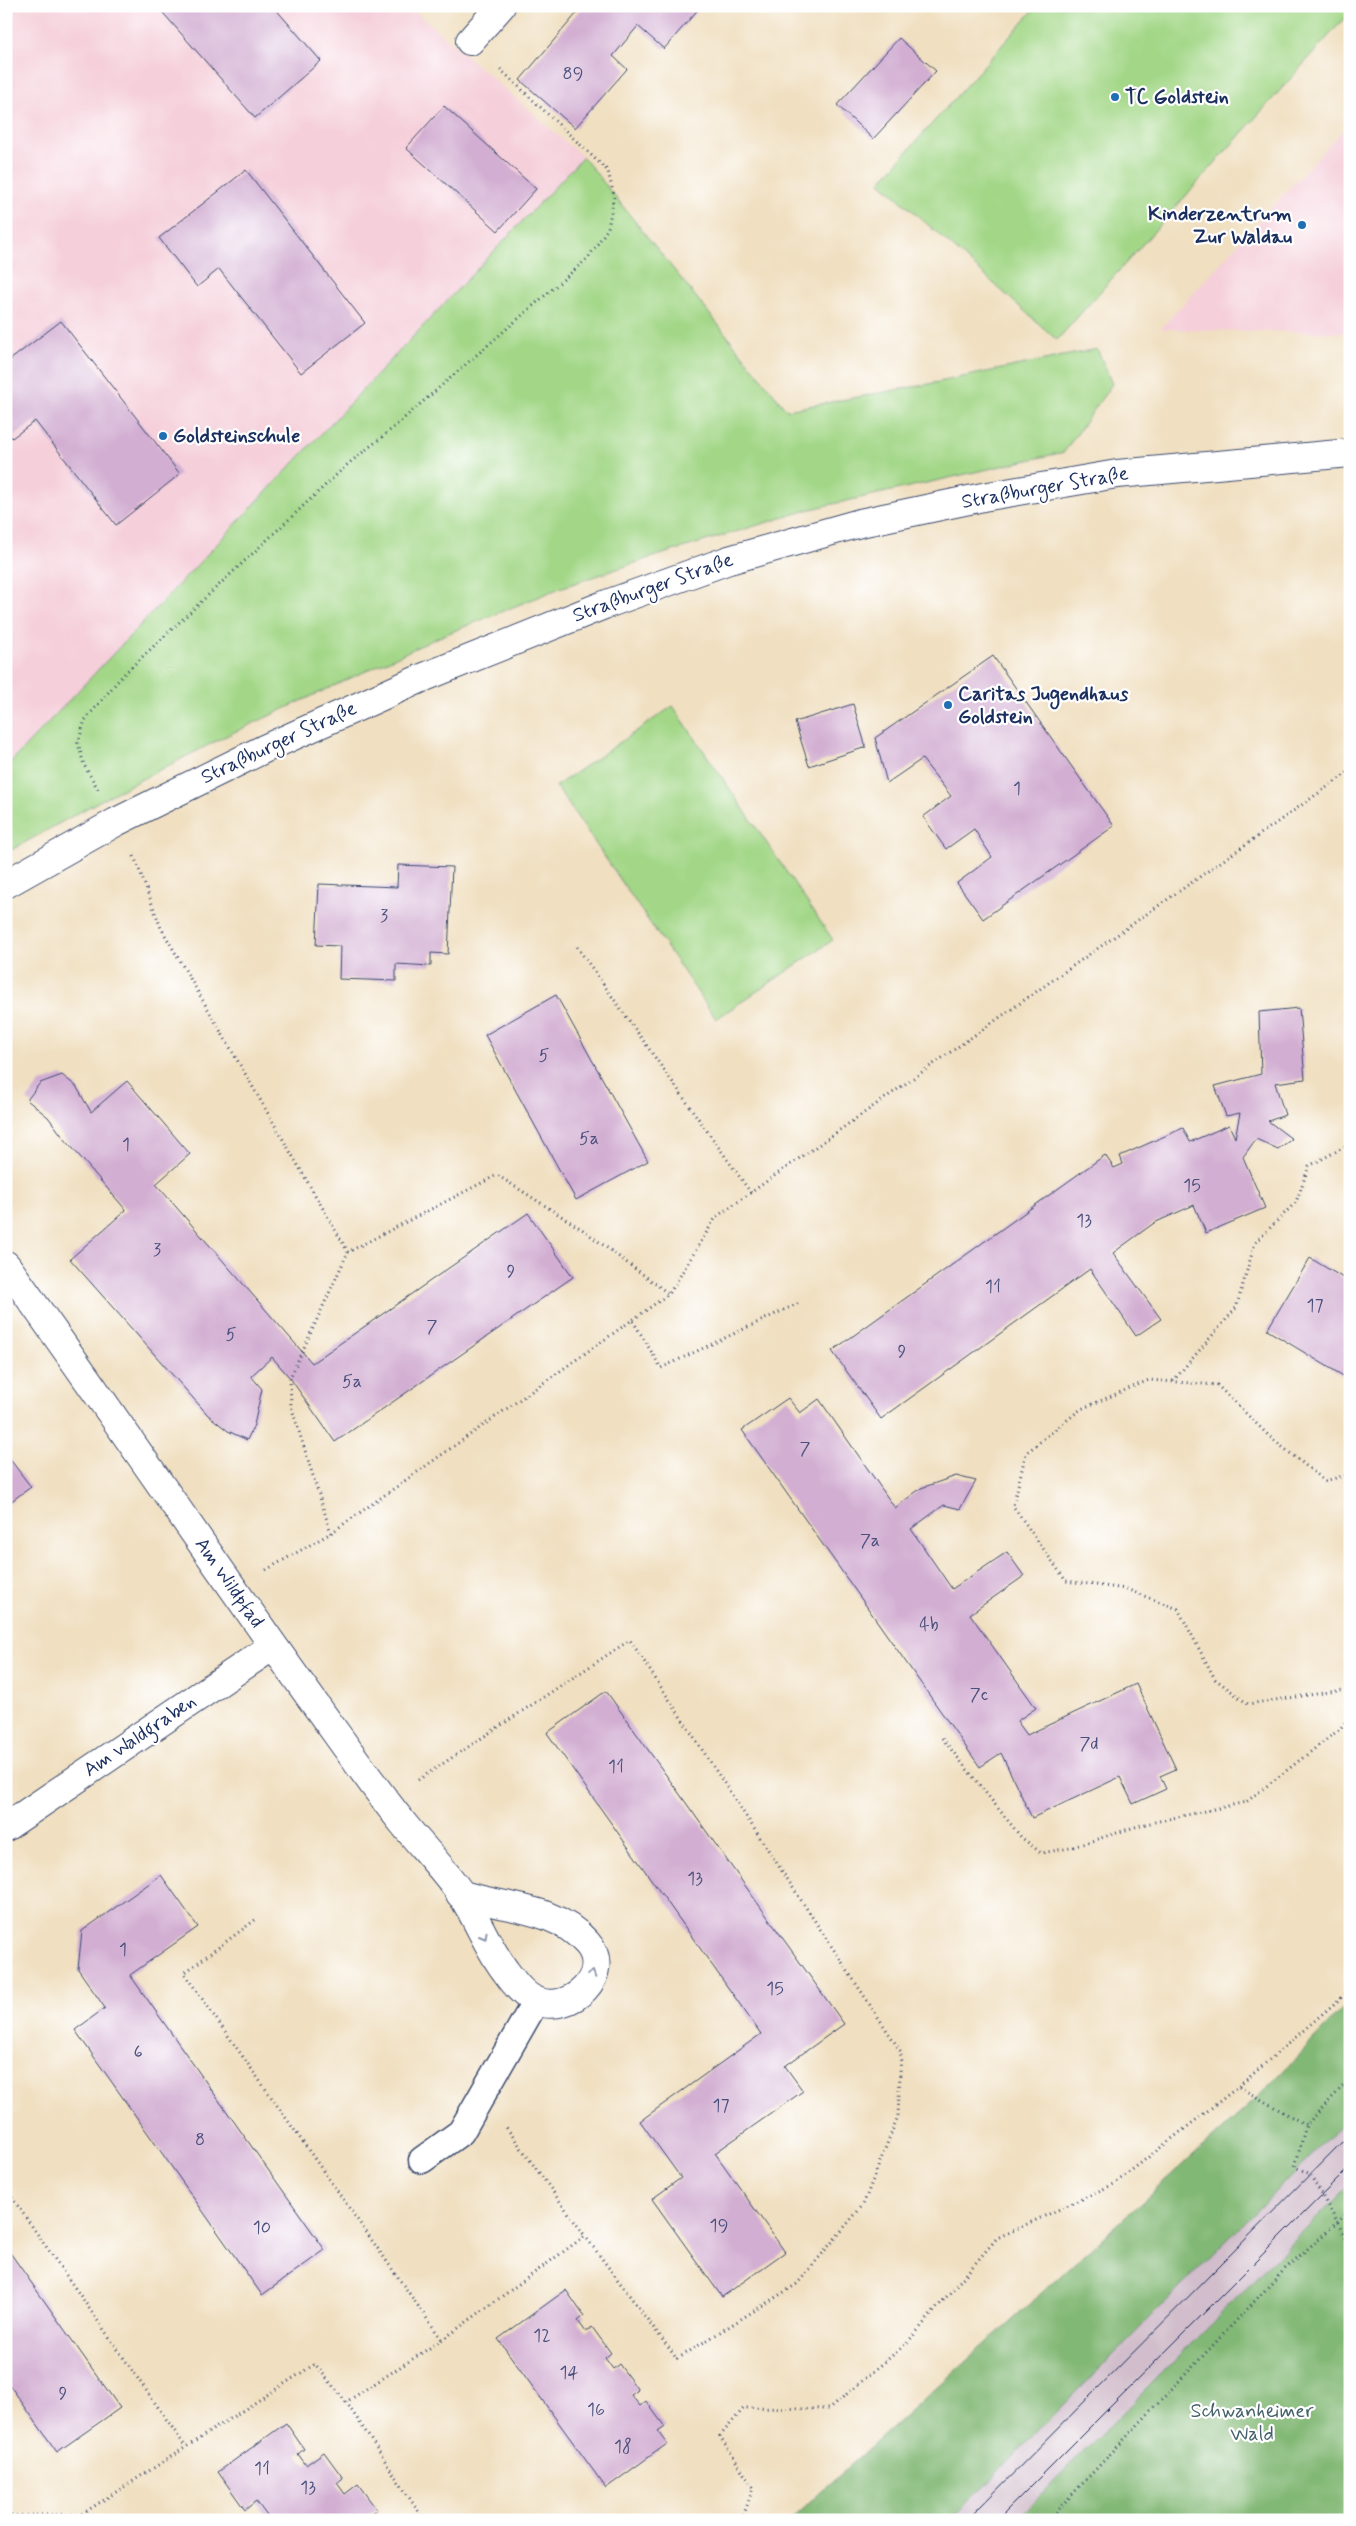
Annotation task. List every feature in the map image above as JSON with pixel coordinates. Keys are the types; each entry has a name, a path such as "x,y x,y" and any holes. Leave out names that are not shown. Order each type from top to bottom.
{"street":[{"path":"470,41 501,6"},
{"name":"Straßburger Straße","path":"6,884 125,818 264,749 413,682 604,604 729,560 860,523 983,497 1108,475 1350,453"},
{"name":"Am Wildpfad","path":"6,1266 273,1646 386,1801 460,1894 499,1962 517,1987 536,2001"},
{"name":"Am Waldgraben","path":"6,1827 273,1646"},
{"path":"460,1894 545,1914 572,1928 590,1945 595,1966 588,1987 575,1998 558,2004 536,2001"}],"lane":[{"path":"422,2160 461,2132 484,2095 536,2001"}],"path":[{"path":"98,790 84,765 78,743 86,720 123,675 348,464 387,433 588,258 608,228 614,196 608,171 470,41"},
{"path":"233,1589 332,1533 669,1294 716,1217 1350,771"},
{"path":"141,869 161,928 348,1252"},
{"path":"577,947 751,1193"},
{"path":"1172,1381 1236,1308 1255,1243 1296,1202 1309,1166 1350,1144"},
{"path":"332,1533 291,1406 290,1378 348,1252 497,1175 583,1230 669,1294"},
{"path":"633,1320 661,1368 799,1303"},
{"path":"1350,1474 1325,1481 1270,1437 1217,1385 1149,1380 1081,1409 1026,1453 1013,1506 1066,1581 1126,1588 1178,1608 1215,1679 1248,1704 1350,1689"},
{"path":"386,1801 630,1640 901,2052 898,2116 863,2205 797,2284 677,2359 585,2236 484,2095"},
{"path":"942,1738 1022,1837 1040,1853 1070,1848 1141,1825 1246,1802 1340,1729 1350,1716"},
{"path":"255,1920 184,1974 442,2340"},
{"path":"742,2520 753,2488 720,2436 744,2408 829,2409 906,2344 997,2238 1114,2184 1238,2087 1350,1990"},
{"path":"1350,2080 1306,2125 1295,2166 1310,2174 1350,2245"},
{"path":"1238,2087 1306,2125"},
{"path":"6,2189 185,2446"},
{"path":"1048,2520 1285,2269 1350,2211"},
{"path":"346,2402 442,2340 585,2236"},
{"path":"6,2516 82,2514 315,2364 346,2402 424,2520"},
{"path":"82,2514 87,2520"}],"shaded area":[{"name":"Goldsteinschule","path":"6,6 409,6 583,157 6,767"},
{"name":"Kinderzentrum Zur Waldau","path":"1350,122 1350,333 1160,329"},
{"path":"1350,2116 1350,2184 1016,2520 950,2520"}],"green space":[{"name":"TC Goldstein","path":"1037,6 1350,6 1350,12 1057,340 880,182"},
{"path":"583,157 787,410 929,384 1097,349 1112,384 1064,452 811,509 653,557 560,588 439,637 226,736 103,799 6,853 6,767"},
{"path":"673,706 833,940 716,1019 556,786"},
{"path":"1350,2002 1350,2116 950,2520 790,2520 1254,2101"},
{"name":"Schwanheimer Wald","path":"1350,2184 1350,2520 1016,2520"}],"building":[{"path":"157,6 273,6 321,61 255,118"},
{"path":"583,6 701,6 664,49 638,26 613,56 627,69 575,128 520,80"},
{"path":"899,38 936,71 873,139 837,105"},
{"path":"444,106 536,189 498,231 406,148"},
{"path":"246,170 365,323 301,373 219,269 197,287 159,238"},
{"path":"61,321 180,474 116,525 35,421 12,438 6,431 6,363"},
{"path":"993,656 1114,826 983,919 957,883 992,857 974,829 946,849 923,817 951,796 922,759 887,783 875,738"},
{"path":"853,704 866,747 809,766 795,722"},
{"path":"398,865 452,867 448,954 431,953 431,966 396,964 396,981 339,979 340,946 316,945 319,884 397,887"},
{"path":"556,995 648,1161 576,1200 485,1035"},
{"path":"1299,1008 1305,1079 1275,1083 1285,1115 1268,1121 1292,1139 1278,1149 1256,1139 1243,1157 1265,1208 1206,1233 1194,1205 1154,1223 1113,1253 1161,1319 1136,1336 1090,1269 881,1419 832,1351 1105,1155 1114,1168 1123,1164 1120,1156 1183,1128 1190,1142 1229,1125 1235,1138 1240,1113 1226,1116 1215,1086 1261,1074 1259,1012"},
{"path":"62,1075 76,1086 91,1112 127,1081 190,1154 156,1184 312,1363 528,1213 573,1277 335,1442 290,1378 272,1357 251,1376 262,1389 254,1425 247,1440 228,1431 208,1415 70,1259 126,1210 48,1117 27,1100 40,1083"},
{"path":"1310,1258 1350,1282 1350,1380 1267,1330"},
{"path":"788,1398 800,1413 819,1399 895,1508 921,1488 956,1476 976,1481 960,1509 944,1505 911,1529 952,1589 1007,1552 1024,1576 970,1614 1036,1708 1017,1721 1027,1735 1136,1684 1176,1769 1160,1776 1166,1789 1133,1804 1120,1777 1032,1818 1001,1753 980,1767 742,1430"},
{"path":"6,1454 31,1487 6,1505"},
{"path":"606,1691 844,2024 785,2066 803,2091 715,2153 785,2252 722,2297 652,2199 681,2178 640,2121 761,2034 547,1733"},
{"path":"161,1875 198,1927 130,1975 325,2250 262,2295 75,2030 105,2008 78,1969 82,1931"},
{"path":"6,2247 120,2408 57,2452 6,2380"},
{"path":"566,2290 584,2316 578,2321 586,2332 592,2327 611,2353 605,2358 613,2369 619,2364 638,2390 631,2395 640,2406 646,2401 665,2427 658,2432 667,2444 606,2488 498,2339"},
{"path":"286,2423 304,2449 298,2454 306,2465 324,2452 343,2478 337,2483 345,2494 358,2484 377,2510 370,2515 374,2520 270,2520 256,2501 245,2510 218,2472"}],"tram line":[{"path":"967,2520 1350,2134"},
{"path":"997,2520 1350,2167"}],"place":[{"name":"TC Goldstein","path":"1115,97"},
{"name":"Kinderzentrum Zur Waldau","path":"1302,225"},
{"name":"Goldsteinschule","path":"163,436"},
{"name":"Caritas Jugendhaus Goldstein","path":"948,705"}]}
